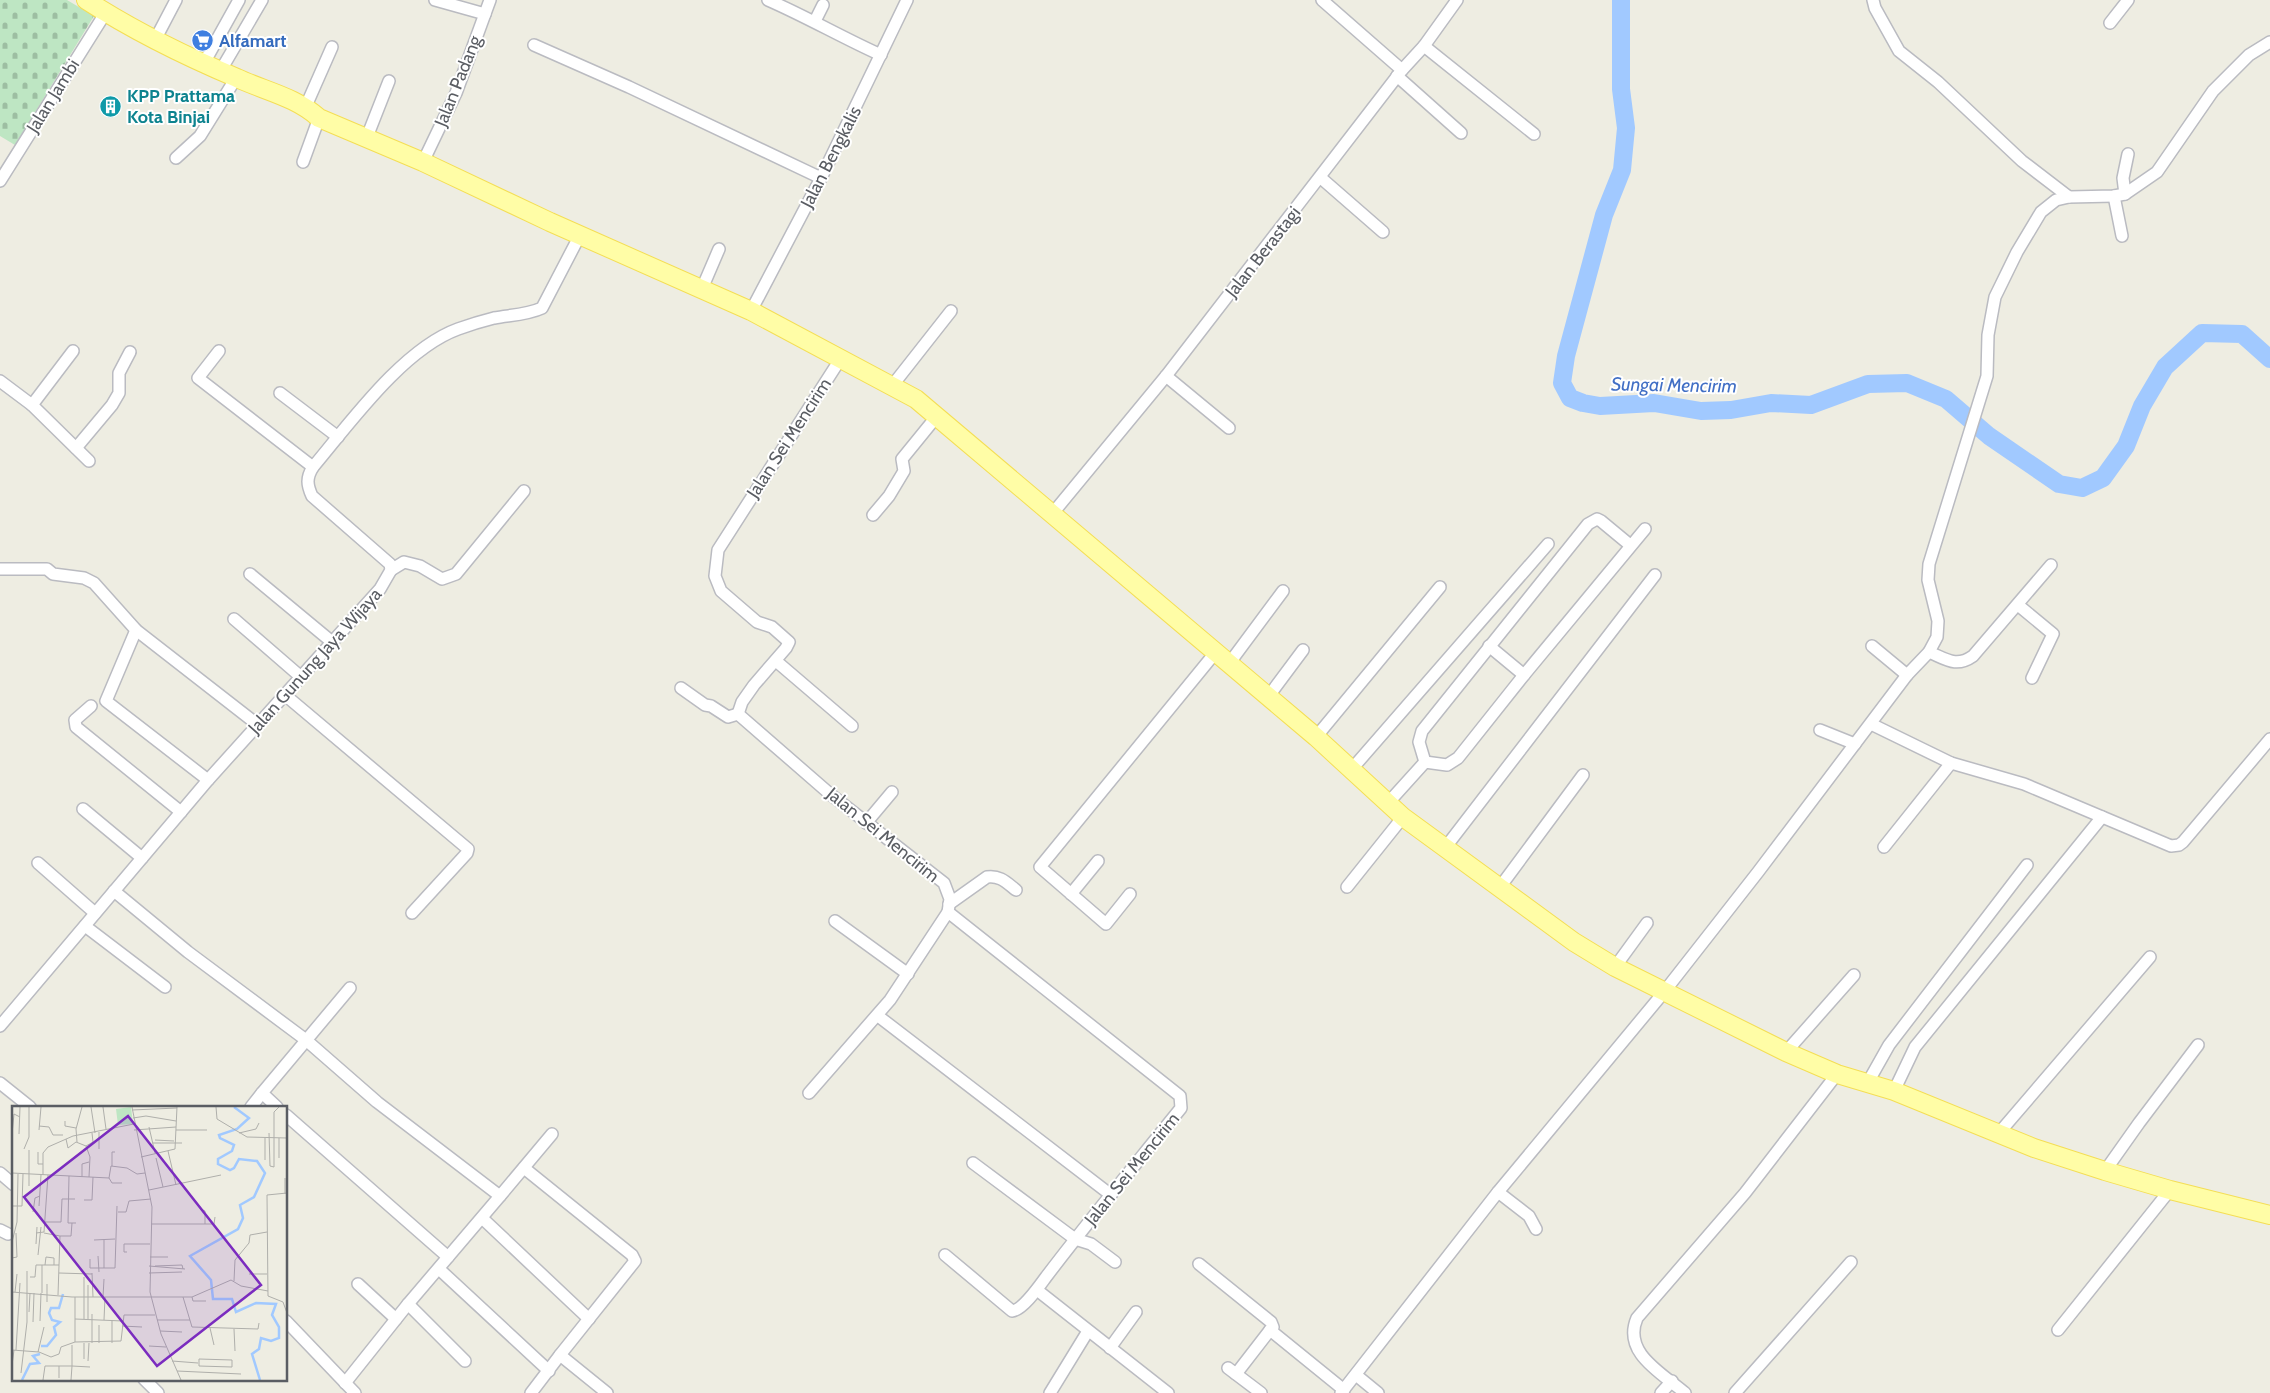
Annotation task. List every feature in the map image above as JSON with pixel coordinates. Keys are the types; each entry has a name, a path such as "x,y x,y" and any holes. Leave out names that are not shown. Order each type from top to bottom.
{"main road":[{"path":"86,0 155,40 228,74 306,106 319,118 423,162 701,290 751,311 916,399 1053,513 1221,659 1316,737 1403,817 1574,942 1615,967 1786,1052 1837,1074 1894,1091 2034,1148 2170,1190 2270,1215"}],"street":[{"path":"155,40 176,0"},
{"path":"204,63 239,0"},
{"path":"176,158 200,136 262,0"},
{"path":"435,0 485,14"},
{"name":"Jalan Padang","path":"423,162 456,93 490,0"},
{"path":"768,0 815,21 841,37 881,55"},
{"name":"Jalan Bengkalis","path":"751,311 821,178 907,0"},
{"path":"1322,0 1461,133"},
{"name":"Jalan Berastagi","path":"1053,513 1166,376 1321,178 1399,73 1424,46 1457,0"},
{"path":"1873,0 1875,8 1899,51 1938,82 2022,161 2069,197"},
{"path":"2110,23 2128,0"},
{"path":"815,21 823,5"},
{"name":"Jalan Jambi","path":"0,181 106,12"},
{"path":"1270,1330 1342,1391 1498,1192 1664,992 1908,675 1929,652 1937,637 1938,628 1928,580 1929,564 1987,376 1990,315 2004,277 2041,212 2056,200 2069,197 2120,195 2157,172 2214,91 2249,55 2270,42"},
{"path":"534,45 629,86 821,178"},
{"path":"1424,46 1534,134"},
{"path":"306,106 332,48"},
{"path":"367,137 389,81"},
{"path":"302,162 319,118"},
{"path":"2122,236 2120,195 2128,154"},
{"path":"1321,178 1383,232"},
{"path":"219,351 198,378 313,467 382,385 426,347 456,329 493,318 542,308 580,235"},
{"path":"701,290 719,248"},
{"path":"892,386 951,311"},
{"path":"32,405 73,351"},
{"path":"76,448 120,393 119,373 130,352"},
{"name":"Jalan Sei Mencirim","path":"841,358 727,533 718,550 715,572 719,589 757,622 772,627 789,642 742,702 738,714 866,823 944,883 950,898 948,908 1181,1097 1181,1108 1075,1239 1037,1290 1017,1310 1012,1311 945,1255"},
{"path":"1166,376 1229,428"},
{"path":"0,381 32,405 89,461"},
{"path":"280,393 338,437"},
{"path":"873,516 889,496 904,471 902,460 937,416"},
{"name":"Jalan Gunung Jaya Wijaya","path":"0,1026 208,780 380,589 391,570 390,564 312,496 307,485 308,475 313,467"},
{"path":"391,570 404,562 420,566 442,579 456,574 524,491"},
{"path":"1425,762 1419,742 1422,731 1593,520 1601,521 1630,544"},
{"path":"1425,762 1448,765 1458,758 1630,544 1645,529"},
{"path":"1351,770 1548,544"},
{"path":"1929,652 1951,661 1964,662 1973,656 2051,565"},
{"path":"0,569 48,569 59,575 84,578 94,583 136,630 258,725"},
{"path":"250,574 332,642"},
{"path":"1445,848 1655,575"},
{"path":"1316,737 1440,587"},
{"path":"1130,894 1106,924 1040,867 1221,659 1283,591"},
{"path":"2018,605 2053,634 2032,678"},
{"path":"234,619 301,677"},
{"path":"136,630 106,701 208,780"},
{"path":"1490,646 1524,675"},
{"path":"1872,646 1908,675"},
{"path":"1268,697 1303,650"},
{"path":"776,661 852,726"},
{"path":"681,688 705,705 711,706 728,717 738,714"},
{"path":"285,695 468,849 467,853 412,913"},
{"path":"91,706 74,720 76,727 181,812"},
{"path":"1871,724 1951,763 2024,784 2172,846 2179,846 2269,742"},
{"path":"1820,730 1855,744"},
{"path":"1388,803 1425,762"},
{"path":"1884,847 1951,763"},
{"path":"1500,887 1584,775"},
{"path":"866,823 892,792"},
{"path":"83,809 142,858"},
{"path":"1347,887 1403,817"},
{"path":"1894,1091 1915,1047 2102,817"},
{"path":"1071,894 1098,861"},
{"path":"38,864 95,913"},
{"path":"1867,1084 1889,1045 2027,864"},
{"path":"809,1093 878,1016 908,974 948,908 988,877 1001,878 1016,890"},
{"path":"114,891 188,952 306,1040 378,1102 500,1196"},
{"path":"835,920 908,974"},
{"path":"1615,967 1648,923"},
{"path":"85,926 165,987"},
{"path":"1999,1133 2150,956"},
{"path":"1786,1052 1854,975"},
{"path":"252,1106 350,988"},
{"path":"0,1007 9,1015"},
{"path":"878,1016 1111,1195"},
{"path":"2105,1171 2198,1046"},
{"path":"1686,1393 1636,1348 1632,1338 1633,1328 1644,1309 1745,1193 1837,1074"},
{"path":"0,1083 29,1106"},
{"path":"262,1093 276,1106"},
{"path":"288,1117 448,1258"},
{"path":"345,1383 408,1304 552,1134"},
{"path":"973,1163 1075,1239 1091,1244 1115,1262"},
{"path":"524,1168 632,1255 635,1261 531,1393"},
{"path":"0,1173 12,1183"},
{"path":"2058,1330 2170,1190"},
{"path":"1498,1192 1529,1216 1536,1229"},
{"path":"482,1218 589,1319"},
{"path":"1735,1393 1850,1262"},
{"path":"1199,1264 1271,1322 1273,1327 1232,1371 1261,1393"},
{"path":"439,1268 549,1371"},
{"path":"358,1284 396,1319"},
{"path":"1037,1290 1168,1393"},
{"path":"408,1304 465,1361"},
{"path":"1110,1348 1136,1312"},
{"path":"288,1323 355,1393"},
{"path":"1050,1393 1088,1331"},
{"path":"560,1355 606,1393"},
{"path":"1356,1375 1378,1393"},
{"path":"145,1380 158,1393"},
{"path":"1661,1393 1672,1381"}],"green space":[{"path":"0,0 67,0 94,16 15,145 0,136"}],"waterway":[{"name":"Sungai Mencirim","path":"1621,0 1621,89 1626,128 1622,170 1604,215 1566,356 1562,383 1570,398 1600,406 1654,403 1701,411 1731,410 1771,403 1811,405 1868,384 1907,383 1946,399 1989,436 2059,484 2082,488 2103,478 2126,446 2142,406 2165,367 2202,333 2242,334 2270,359"}],"place":[{"name":"Alfamart","path":"203,41"},
{"name":"KPP Prattama Kota Binjai","path":"111,106"}]}
